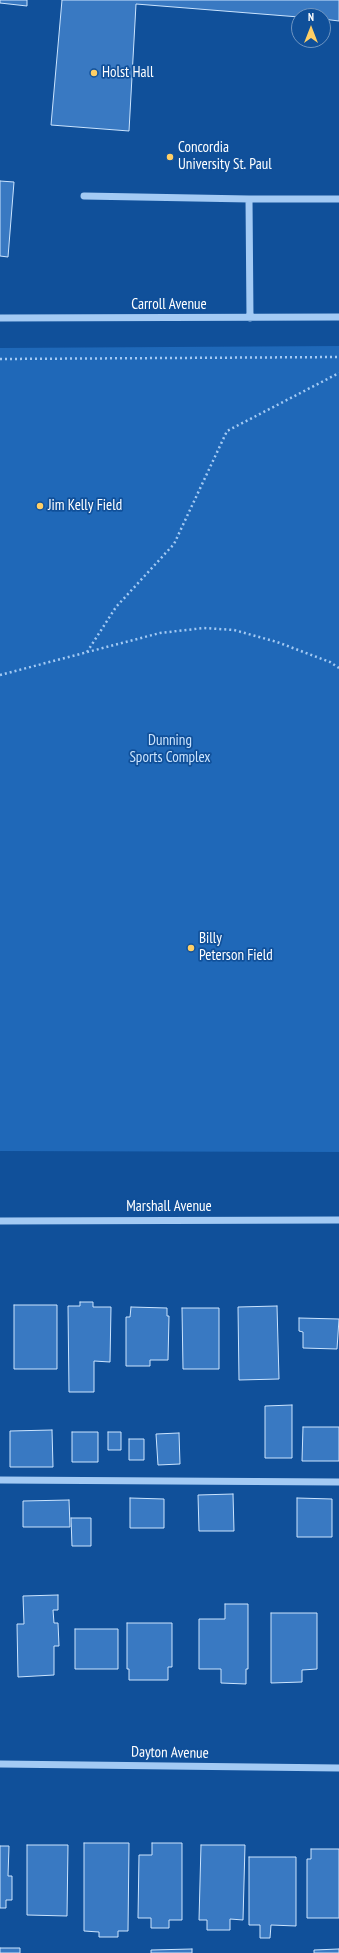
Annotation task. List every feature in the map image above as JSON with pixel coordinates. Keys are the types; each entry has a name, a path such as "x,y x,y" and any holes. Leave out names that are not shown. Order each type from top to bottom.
{"street":[{"path":"84,196 339,199"},
{"path":"249,199 250,318"},
{"name":"Carroll Avenue","path":"0,318 339,317"},
{"name":"Marshall Avenue","path":"0,1221 339,1220"},
{"path":"0,1480 339,1482"},
{"name":"Dayton Avenue","path":"0,1764 339,1768"}],"path":[{"path":"0,359 339,357"},
{"path":"87,652 116,608 174,544 227,431 339,373"},
{"path":"0,675 160,633 204,628 234,630 277,642 330,662 339,668"}],"green space":[{"name":"Dunning Sports Complex","path":"339,346 339,1152 0,1151 0,348"}],"building":[{"path":"0,0 27,0 27,6 0,3"},
{"name":"Holst Hall","path":"62,0 339,0 339,21 331,20 331,8 291,8 291,16 136,4 129,131 51,125"},
{"path":"0,181 14,182 8,257 0,256"},
{"path":"80,1302 93,1302 93,1307 111,1307 110,1362 94,1361 94,1392 69,1392 68,1306 80,1306"},
{"path":"14,1305 57,1305 57,1369 14,1369"},
{"path":"277,1306 279,1379 239,1380 238,1307"},
{"path":"131,1307 167,1308 167,1316 169,1316 168,1360 150,1360 150,1366 126,1366 126,1317 130,1317"},
{"path":"182,1308 219,1308 219,1369 183,1369"},
{"path":"299,1318 339,1319 337,1349 303,1348 303,1332 299,1331"},
{"path":"292,1405 292,1458 265,1458 265,1406"},
{"path":"303,1427 339,1427 339,1461 302,1461"},
{"path":"52,1430 53,1467 10,1467 10,1431"},
{"path":"72,1432 98,1432 98,1462 72,1462"},
{"path":"108,1432 121,1432 121,1450 108,1450"},
{"path":"179,1433 180,1464 158,1465 156,1434"},
{"path":"129,1439 144,1439 144,1460 129,1460"},
{"path":"233,1494 234,1531 199,1531 198,1495"},
{"path":"130,1498 164,1499 164,1528 130,1528"},
{"path":"297,1498 332,1499 332,1537 297,1537"},
{"path":"69,1500 70,1527 23,1527 23,1501"},
{"path":"71,1518 91,1518 91,1546 72,1546"},
{"path":"58,1595 58,1610 53,1610 54,1623 58,1623 59,1646 54,1646 54,1675 18,1677 17,1624 24,1624 23,1596"},
{"path":"225,1604 248,1604 248,1669 246,1669 246,1684 221,1683 221,1669 199,1669 199,1619 225,1619"},
{"path":"271,1613 317,1613 317,1669 302,1670 302,1682 271,1683"},
{"path":"127,1623 172,1623 172,1667 168,1667 168,1680 129,1680 129,1669 127,1669"},
{"path":"75,1629 118,1629 118,1669 75,1669"},
{"path":"84,1843 129,1843 128,1931 118,1931 118,1937 99,1937 99,1932 84,1931"},
{"path":"152,1843 182,1843 182,1920 169,1920 169,1928 151,1928 151,1918 138,1918 139,1855 152,1855"},
{"path":"27,1845 68,1845 67,1916 27,1915"},
{"path":"201,1845 245,1845 243,1920 230,1919 230,1930 207,1930 207,1920 199,1920"},
{"path":"0,1846 9,1846 8,1876 12,1876 12,1900 6,1900 6,1908 0,1908"},
{"path":"311,1849 339,1849 339,1918 307,1918 307,1859 311,1859"},
{"path":"249,1857 296,1857 296,1926 271,1925 270,1938 260,1938 260,1925 249,1925"},
{"path":"0,1948 20,1948 20,1953 0,1953"},
{"path":"192,1949 192,1953 151,1953 151,1950"},
{"path":"339,1949 339,1953 314,1953 314,1950"}],"place":[{"name":"Holst Hall","path":"94,73"},
{"name":"Concordia University St. Paul","path":"170,157"},
{"name":"Jim Kelly Field","path":"40,506"},
{"name":"Billy Peterson Field","path":"191,948"}]}
